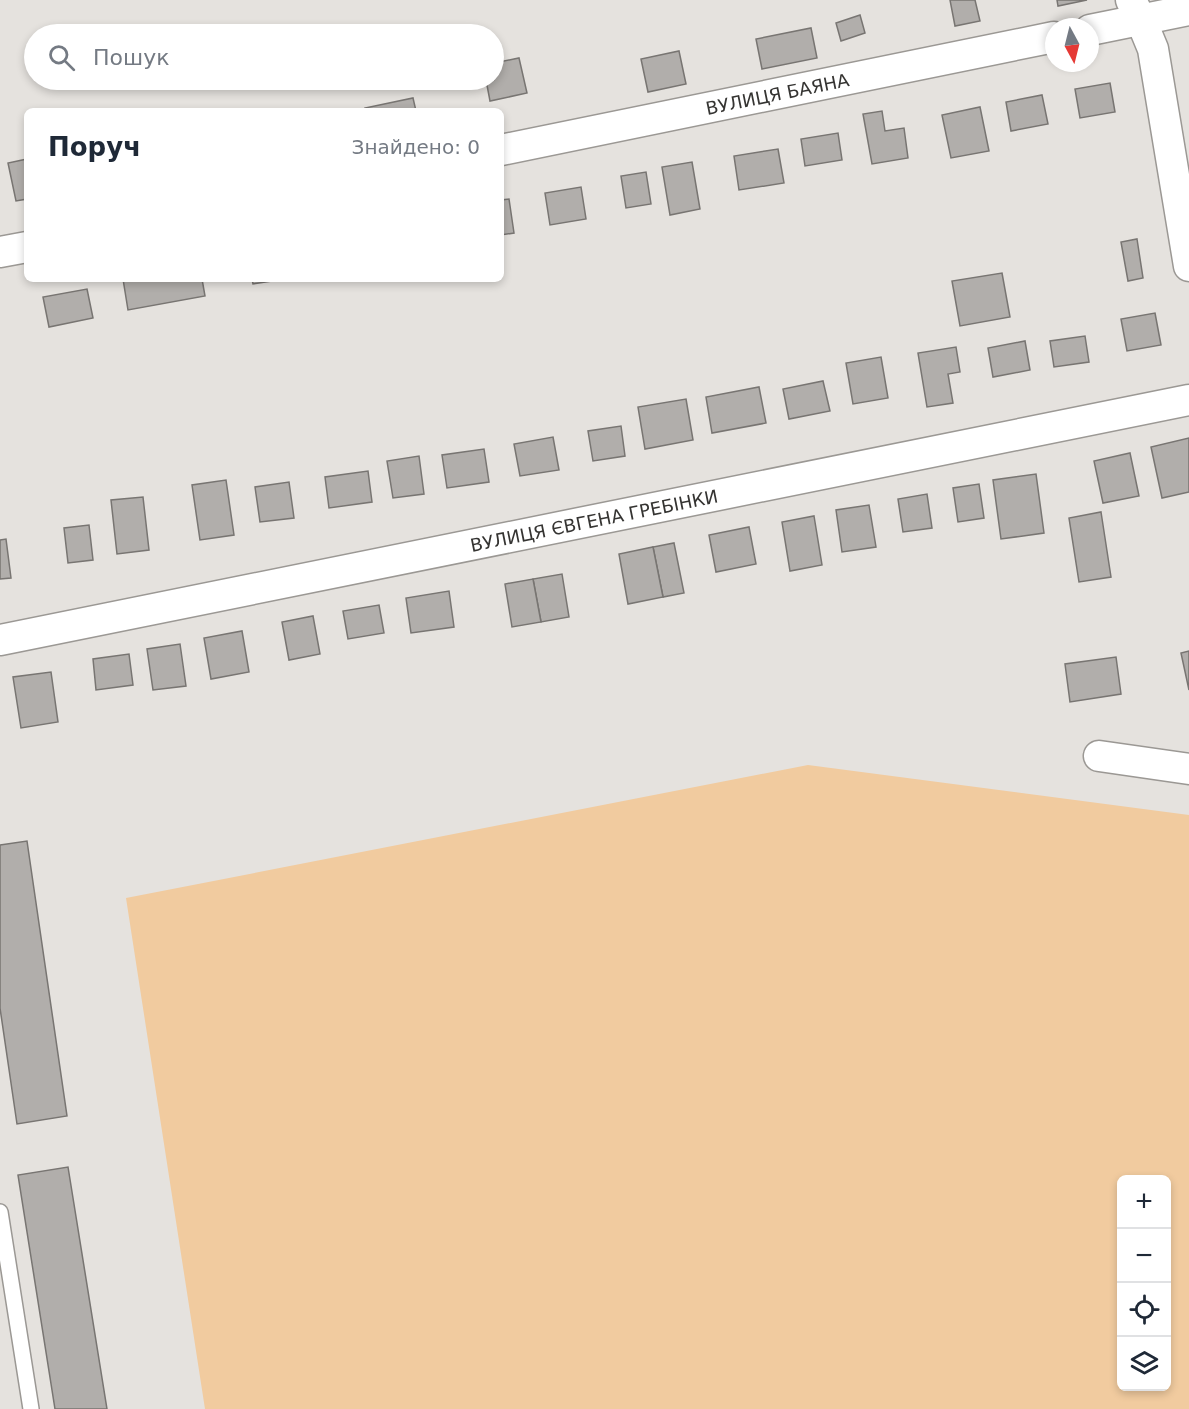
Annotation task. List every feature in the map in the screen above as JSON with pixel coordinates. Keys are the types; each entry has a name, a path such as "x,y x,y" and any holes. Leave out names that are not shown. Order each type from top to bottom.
{"street":[{"path":"1136,10 1153,49 1189,266"},
{"path":"1099,26 1136,10 1189,10"},
{"name":"ВУЛИЦЯ БАЯНА","path":"504,149 1045,40"},
{"path":"0,252 24,248"},
{"name":"ВУЛИЦЯ ЄВГЕНА ГРЕБІНКИ","path":"0,640 1189,400"},
{"path":"1099,756 1189,769"}],"lane":[{"path":"1,1220 31,1409"}],"shaded area":[{"path":"808,765 1189,815 1189,1409 205,1409 126,898"}],"building":[{"path":"950,0 975,0 980,21 955,26"},
{"path":"1057,0 1087,0 1058,6"},
{"path":"860,15 865,33 841,41 836,23"},
{"path":"811,28 817,58 762,69 756,39"},
{"path":"679,51 686,84 648,92 641,59"},
{"path":"519,58 527,93 490,101 488,90 504,90 504,61"},
{"path":"1110,83 1115,112 1080,118 1075,89"},
{"path":"1042,95 1048,124 1011,131 1006,102"},
{"path":"413,98 415,108 365,108"},
{"path":"980,107 989,151 951,158 942,115"},
{"path":"882,111 885,131 904,128 908,158 872,164 863,114"},
{"path":"838,133 842,160 805,166 801,139"},
{"path":"778,149 784,183 739,190 734,156"},
{"path":"24,160 24,200 16,201 8,163"},
{"path":"692,162 700,209 670,215 662,167"},
{"path":"646,172 651,204 626,208 621,176"},
{"path":"581,187 586,219 550,225 545,193"},
{"path":"509,199 514,233 504,235 504,200"},
{"path":"1137,239 1143,278 1128,281 1121,242"},
{"path":"1002,273 1010,317 960,326 952,281"},
{"path":"123,282 203,282 205,296 128,310"},
{"path":"87,289 93,318 49,327 43,297"},
{"path":"1155,313 1161,345 1127,351 1121,319"},
{"path":"1085,336 1089,362 1054,367 1050,341"},
{"path":"1025,341 1030,370 993,377 988,348"},
{"path":"956,347 960,372 948,374 953,403 927,407 918,353"},
{"path":"881,357 888,398 853,404 846,363"},
{"path":"823,381 830,411 789,419 783,389"},
{"path":"759,387 766,423 712,433 706,397"},
{"path":"686,399 693,440 645,449 638,407"},
{"path":"621,426 625,456 593,461 588,431"},
{"path":"553,437 559,470 520,476 514,444"},
{"path":"1189,438 1189,492 1162,498 1151,447"},
{"path":"484,449 489,482 447,488 442,455"},
{"path":"1130,453 1139,496 1103,503 1094,461"},
{"path":"419,456 424,494 393,498 387,461"},
{"path":"368,471 372,502 329,508 325,477"},
{"path":"1036,474 1044,533 1001,539 993,480"},
{"path":"226,480 234,535 200,540 192,485"},
{"path":"289,482 294,518 260,522 255,487"},
{"path":"979,484 984,518 958,522 953,488"},
{"path":"927,494 932,528 903,532 898,499"},
{"path":"143,497 149,550 117,554 111,500"},
{"path":"869,505 876,547 842,552 836,510"},
{"path":"1101,512 1111,577 1079,582 1069,518"},
{"path":"814,516 822,565 790,571 782,522"},
{"path":"89,525 93,560 68,563 64,528"},
{"path":"749,527 756,564 716,572 709,535"},
{"path":"6,539 11,578 0,579 0,540"},
{"path":"674,543 684,593 663,597 653,547"},
{"path":"653,547 663,597 628,604 619,554"},
{"path":"562,574 569,617 541,622 533,579"},
{"path":"533,579 541,622 512,627 505,584"},
{"path":"449,591 454,627 411,633 406,598"},
{"path":"379,605 384,633 348,639 343,611"},
{"path":"313,616 320,654 289,660 282,622"},
{"path":"242,631 249,672 211,679 204,638"},
{"path":"180,644 186,686 153,690 147,649"},
{"path":"1189,651 1189,690 1181,653"},
{"path":"129,654 133,685 96,690 93,659"},
{"path":"1116,657 1121,694 1070,702 1065,664"},
{"path":"51,672 58,722 21,728 13,677"},
{"path":"27,841 67,1116 17,1124 0,1008 0,845"},
{"path":"68,1167 107,1409 55,1409 18,1175"}]}
